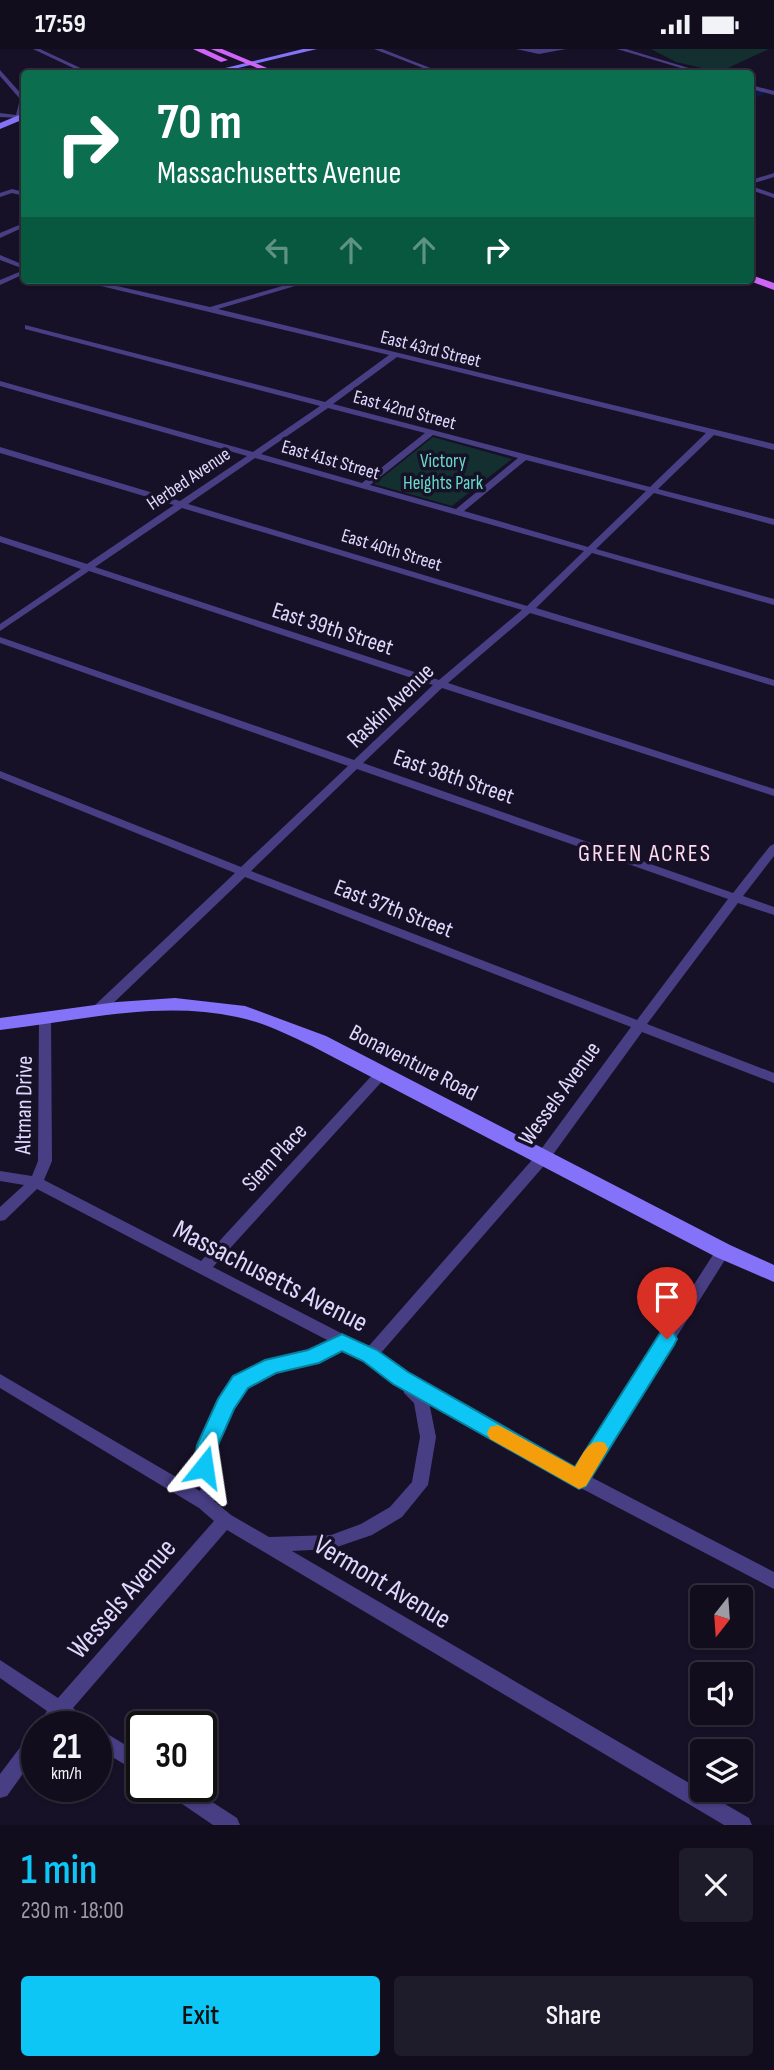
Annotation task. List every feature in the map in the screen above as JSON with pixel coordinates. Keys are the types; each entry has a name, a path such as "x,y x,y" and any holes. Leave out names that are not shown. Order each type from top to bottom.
{"main road":[{"path":"197,49 248,70"},
{"path":"215,49 267,70"},
{"path":"754,270 774,278"},
{"path":"754,279 774,287"}],"street":[{"path":"36,49 82,70"},
{"path":"224,70 313,49"},
{"path":"377,49 432,70"},
{"path":"519,49 539,52 563,49"},
{"path":"620,49 692,70"},
{"path":"0,73 21,97"},
{"path":"754,88 774,93"},
{"path":"0,115 21,116"},
{"path":"0,126 21,116"},
{"path":"754,181 774,175"},
{"path":"754,189 774,197"},
{"path":"0,195 12,191 21,193"},
{"path":"0,236 21,226"},
{"path":"0,257 21,266"},
{"path":"0,283 21,273"},
{"name":"East 43rd Street","path":"98,284 774,447"},
{"path":"209,309 293,284"},
{"name":"East 42nd Street","path":"28,327 774,522"},
{"name":"Herbed Avenue","path":"0,628 327,405 395,355"},
{"name":"East 41st Street","path":"0,383 774,602"},
{"path":"363,486 432,432"},
{"name":"Raskin Avenue","path":"99,1009 442,683 529,609 712,432"},
{"name":"East 40th Street","path":"0,450 774,683"},
{"path":"458,512 524,457"},
{"name":"East 39th Street","path":"0,539 774,793"},
{"name":"East 38th Street","path":"0,640 774,911"},
{"name":"East 37th Street","path":"0,774 245,873 774,1078"},
{"name":"Wessels Avenue","path":"370,1355 544,1156 734,897 774,848"},
{"name":"Bonaventure Road","path":"0,1024 99,1009 159,1004 202,1005 235,1010 266,1019 319,1041 771,1275"},
{"name":"Altman Drive","path":"0,1216 36,1182 46,1161 45,1019"},
{"name":"Siem Place","path":"202,1269 381,1074"},
{"path":"0,1176 36,1182"},
{"name":"Massachusetts Avenue","path":"36,1182 370,1355 401,1378 579,1479 774,1581"},
{"path":"579,1479 723,1251"},
{"path":"205,1503 211,1481 204,1467 208,1445 225,1405 241,1382 272,1366 312,1357 342,1342"},
{"path":"269,1544 331,1542 366,1530 396,1512 420,1485 428,1437 424,1413 421,1401 401,1378"},
{"name":"Vermont Avenue","path":"0,1380 205,1503 225,1520 742,1825"},
{"name":"Wessels Avenue","path":"58,1710 225,1520"},
{"path":"0,1668 58,1710"},
{"path":"0,1789 21,1761"},
{"path":"196,1802 230,1825"}],"green space":[{"path":"651,49 769,49 723,70 710,70 676,62"},
{"name":"Victory Heights Park","path":"433,437 512,459 452,506 374,484"}],"waterway":[{"path":"754,97 764,92"}],"slow traffic":[{"path":"498,1433 579,1479 598,1449"}],"district":[{"name":"GREEN ACRES","path":"645,853"}],"route":[{"path":"204,1467 208,1445 225,1405 241,1382 272,1366 312,1357 342,1342 370,1355 401,1378 579,1479 667,1339"}]}
